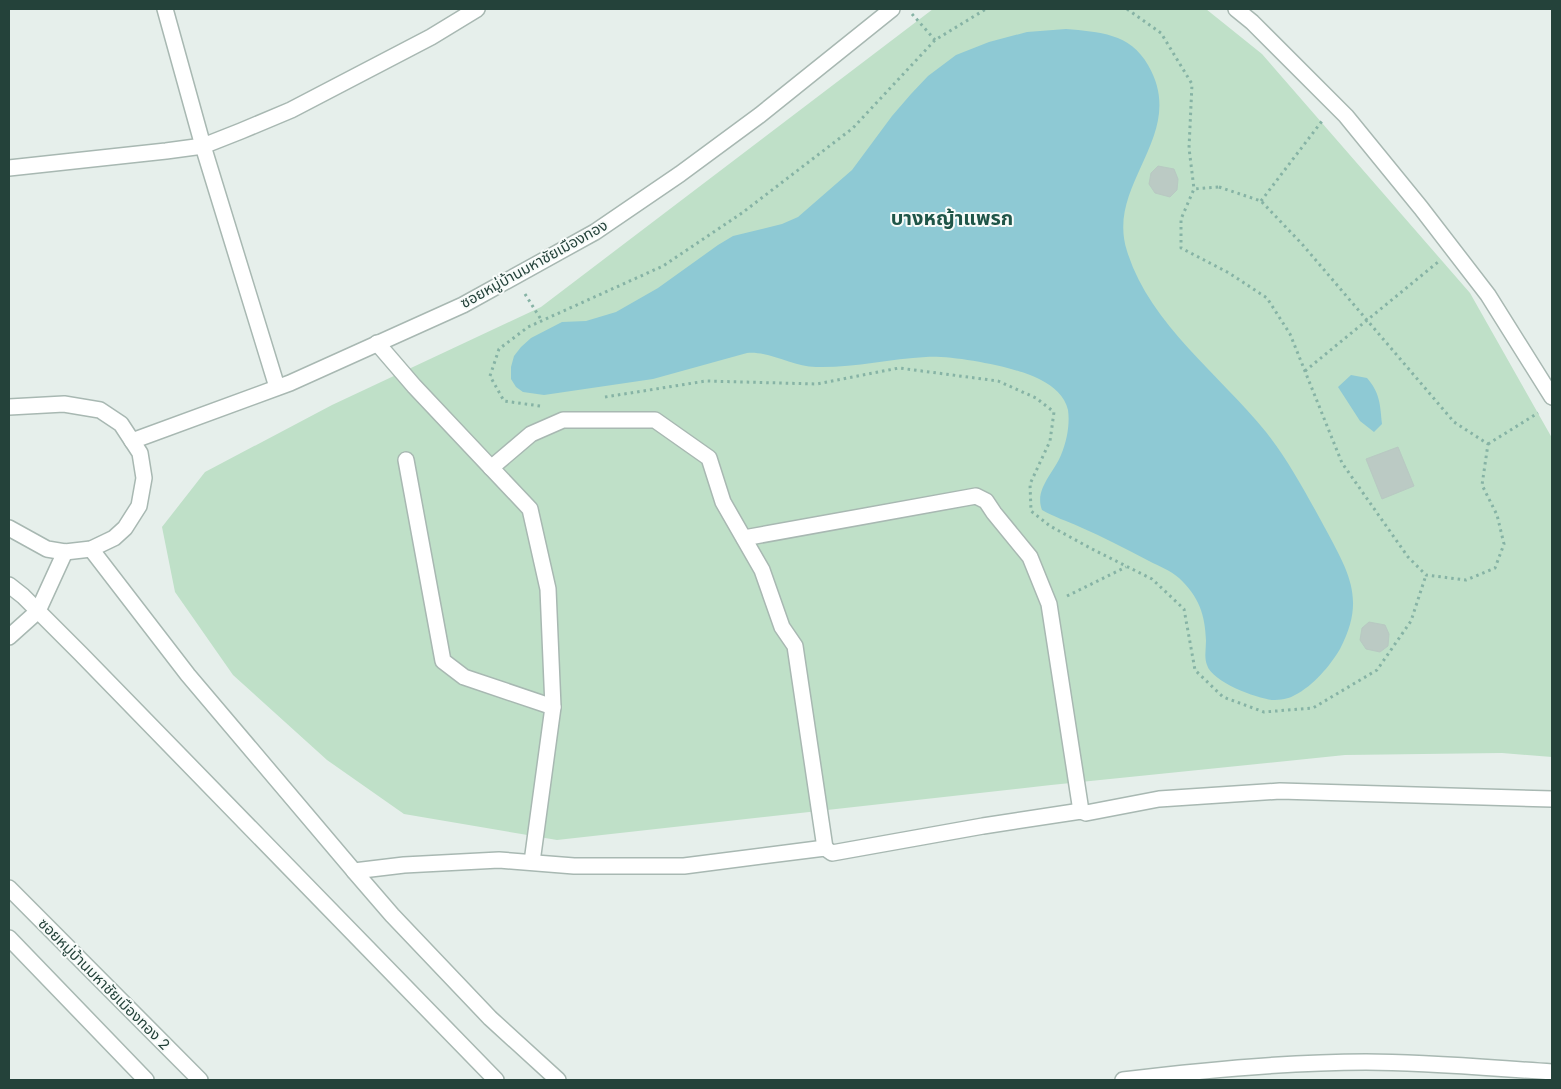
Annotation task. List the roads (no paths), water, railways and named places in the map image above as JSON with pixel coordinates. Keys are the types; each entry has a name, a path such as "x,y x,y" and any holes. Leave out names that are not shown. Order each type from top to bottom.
{"street":[{"path":"165,9 203,146 277,388"},
{"path":"9,168 203,146 291,110 431,37 477,9"},
{"name":"ซอยหมู่บ้านมหาชัยเมืองทอง","path":"132,441 277,388 463,305 595,232 680,174 760,115 892,9"},
{"path":"1236,9 1252,22 1335,105 1415,200 1488,295 1548,403"},
{"path":"377,343 414,386 530,509 548,589 553,707 532,862"},
{"path":"9,407 64,404 100,410 121,424 140,453 144,478 139,506 126,528 114,538 91,549 65,552 47,549 9,528"},
{"path":"491,468 531,434 563,420 655,420 709,458 724,502 762,570 782,627 795,646 825,848"},
{"path":"406,460 443,661 464,677 553,707"},
{"path":"744,538 976,496 986,501 1030,557 1050,604 1081,812"},
{"path":"91,549 188,675 392,915 490,1018 558,1080"},
{"path":"9,637 38,611 65,552"},
{"path":"9,585 38,611 496,1080"},
{"path":"354,870 444,862 498,860 574,866 684,866 825,848 832,853 983,826 1081,812 1086,813 1159,799 1280,791 1548,797"},
{"name":"ซอยหมู่บ้านมหาชัยเมืองทอง 2","path":"9,888 200,1080"},
{"path":"9,938 146,1080"},
{"path":"1123,1080 1294,1063 1367,1062 1552,1072"}],"water":[{"path":"1066,29 1102,33 1123,40 1141,54 1148,65 1158,90 1159,114 1154,137 1127,203 1123,226 1127,251 1137,277 1151,302 1168,325 1266,432 1297,478 1347,573 1353,601 1352,615 1348,631 1340,649 1315,681 1290,697 1272,700 1256,696 1226,683 1211,671 1207,665 1204,622 1200,606 1192,592 1176,575 1106,539 1042,510 1041,495 1046,481 1063,450 1068,432 1069,415 1064,400 1058,392 1045,382 1031,375 1001,366 952,358 926,357 844,366 816,367 798,365 765,354 747,353 653,379 544,395 523,392 516,387 511,379 511,367 514,356 531,338 562,322 586,321 616,312 658,288 733,236 782,224 798,217 852,170 892,116 911,94 928,76 956,55 989,42 1027,32"},
{"path":"1351,375 1367,378 1377,394 1382,424 1374,432 1360,421 1338,387"}],"district":[{"name":"บางหญ้าแพรก","path":"952,218"}]}
